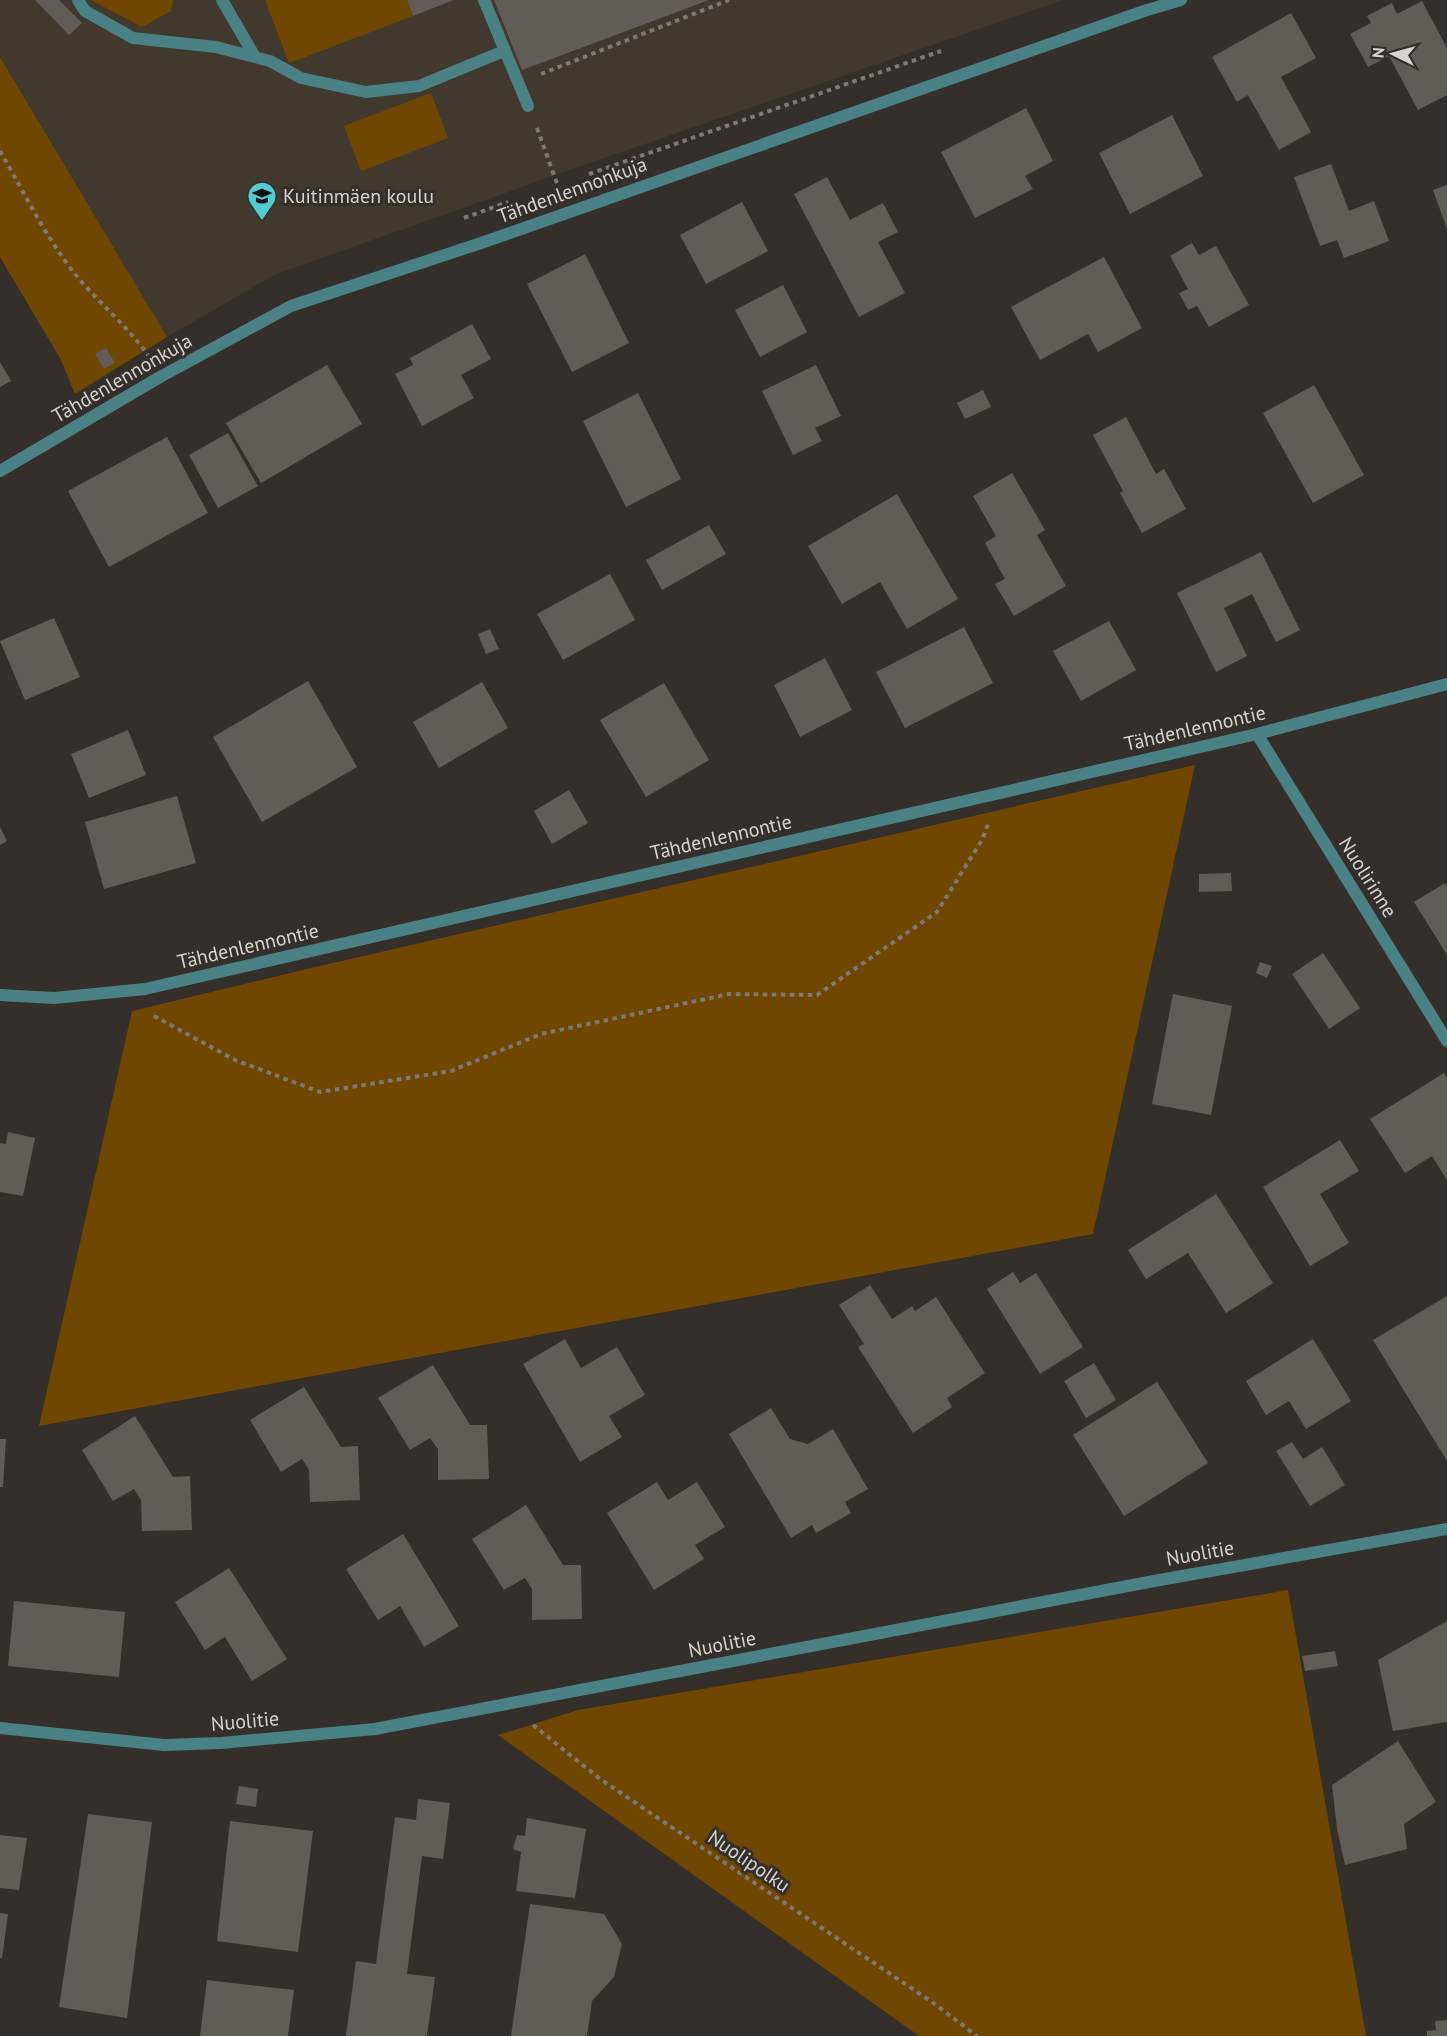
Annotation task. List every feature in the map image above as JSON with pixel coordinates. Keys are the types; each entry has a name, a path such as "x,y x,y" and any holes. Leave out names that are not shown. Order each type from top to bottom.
{"street":[{"path":"78,0 85,11 134,38 216,47 270,60 301,78 366,92 419,86 504,51"},
{"path":"222,0 255,57"},
{"path":"484,0 528,106"},
{"name":"Tähdenlennonkuja","path":"0,471 160,377 291,306 1181,0"},
{"name":"Tähdenlennontie","path":"0,995 54,998 145,989 1257,734 1447,684"},
{"name":"Nuolirinne","path":"1257,734 1447,1041"},
{"name":"Nuolitie","path":"0,1728 164,1745 221,1743 375,1729 1154,1581 1447,1528"}],"path":[{"path":"518,82 729,0"},
{"path":"528,106 567,212"},
{"path":"0,151 70,268 99,302 136,338 150,358"},
{"path":"152,1015 235,1060 320,1092 450,1071 541,1034 729,994 817,995 937,912 982,840 1000,793"},
{"name":"Nuolipolku","path":"508,1705 600,1779 932,2002 977,2036"}],"shaded area":[{"name":"Kuitinmäen koulu","path":"0,0 1063,0 578,167 274,275 167,337 0,57"},
{"path":"91,0 173,0 171,11 142,27"},
{"path":"265,0 407,0 413,16 289,63"},
{"path":"0,57 167,337 75,394 61,360 0,257"},
{"path":"431,93 448,138 361,171 344,126"},
{"path":"1195,765 1093,1234 39,1426 132,1011"},
{"path":"1288,1590 1366,2036 919,2036 498,1735 578,1710"}],"building":[{"path":"35,0 59,0 82,23 69,35"},
{"path":"407,0 454,0 413,16"},
{"path":"494,0 709,0 522,70"},
{"path":"1422,1 1447,48 1447,95 1418,110 1389,56 1368,67 1350,34 1371,23 1367,16 1392,3 1397,14"},
{"path":"1291,13 1316,58 1281,77 1311,132 1279,150 1248,95 1237,102 1212,57"},
{"path":"1026,108 1053,161 1025,176 1033,189 975,218 941,152"},
{"path":"1172,115 1203,176 1130,214 1099,153"},
{"path":"1331,164 1349,211 1374,201 1389,241 1344,258 1337,240 1320,246 1294,177"},
{"path":"827,177 850,220 883,203 898,232 878,242 905,293 859,317 794,194"},
{"path":"1447,185 1447,229 1433,190"},
{"path":"742,202 768,251 706,284 680,235"},
{"path":"1192,243 1199,255 1216,246 1249,305 1209,327 1197,306 1188,310 1179,293 1188,289 1170,256"},
{"path":"585,254 629,343 572,372 527,284"},
{"path":"1104,257 1142,328 1098,352 1088,334 1040,360 1011,307"},
{"path":"783,285 807,332 760,357 735,310"},
{"path":"472,324 491,359 461,375 474,398 422,426 395,374 413,365 410,358"},
{"path":"106,348 115,363 104,369 95,354"},
{"path":"0,362 11,381 0,387"},
{"path":"327,365 362,424 261,483 226,423"},
{"path":"816,365 841,416 815,428 822,441 793,455 762,391"},
{"path":"1314,385 1364,475 1313,503 1263,413"},
{"path":"983,390 991,407 965,419 957,403"},
{"path":"638,393 681,479 626,507 583,421"},
{"path":"1126,417 1156,474 1164,469 1186,509 1142,533 1093,435"},
{"path":"228,433 258,486 218,508 189,455"},
{"path":"167,437 208,513 109,567 68,491"},
{"path":"1012,473 1045,530 1037,535 1066,586 1014,616 995,584 1005,579 985,543 996,536 973,496"},
{"path":"897,494 958,599 907,629 880,582 842,604 808,546"},
{"path":"709,525 726,554 662,590 646,560"},
{"path":"1261,552 1300,630 1276,642 1252,594 1224,608 1247,656 1216,672 1177,593"},
{"path":"610,574 635,620 563,660 537,614"},
{"path":"54,618 80,677 25,700 0,641"},
{"path":"1109,621 1136,670 1081,701 1053,651"},
{"path":"964,627 993,683 905,728 876,672"},
{"path":"490,629 499,649 486,654 478,634"},
{"path":"825,658 852,710 800,737 774,685"},
{"path":"308,681 357,767 262,822 213,737"},
{"path":"482,682 508,728 439,768 413,722"},
{"path":"664,683 709,760 646,797 600,720"},
{"path":"128,730 146,775 89,798 71,754"},
{"path":"569,790 588,823 552,844 534,811"},
{"path":"177,796 196,863 104,889 85,822"},
{"path":"0,827 7,841 0,845"},
{"path":"1231,873 1232,891 1199,892 1199,874"},
{"path":"1445,883 1447,887 1447,955 1414,902"},
{"path":"1323,953 1360,1008 1329,1029 1292,974"},
{"path":"1260,962 1272,966 1267,978 1256,973"},
{"path":"1173,994 1232,1006 1211,1115 1152,1104"},
{"path":"1444,1073 1447,1078 1447,1180 1432,1156 1405,1173 1370,1119"},
{"path":"8,1132 35,1138 23,1196 0,1192 0,1143 6,1144"},
{"path":"1340,1140 1359,1171 1320,1194 1349,1243 1310,1266 1263,1187"},
{"path":"1216,1194 1273,1283 1226,1313 1188,1253 1146,1279 1128,1250"},
{"path":"1013,1272 1020,1283 1036,1273 1083,1347 1040,1374 987,1289"},
{"path":"870,1285 892,1319 912,1306 915,1311 936,1297 985,1373 947,1398 952,1407 913,1433 858,1347 864,1344 839,1305"},
{"path":"1447,1296 1447,1461 1373,1340"},
{"path":"565,1339 581,1368 617,1347 645,1395 609,1416 622,1437 580,1462 523,1364"},
{"path":"1313,1339 1351,1401 1306,1429 1289,1401 1266,1415 1246,1381"},
{"path":"1094,1363 1116,1400 1086,1418 1064,1381"},
{"path":"433,1365 470,1425 487,1425 489,1479 438,1480 438,1449 430,1438 410,1450 378,1398"},
{"path":"1157,1382 1208,1463 1124,1516 1073,1435"},
{"path":"304,1387 341,1447 358,1446 360,1500 310,1502 309,1470 302,1459 281,1472 250,1420"},
{"path":"771,1408 790,1439 808,1444 833,1429 868,1489 845,1502 851,1513 816,1533 812,1525 791,1538 729,1434"},
{"path":"135,1416 173,1477 190,1476 192,1530 142,1531 141,1500 134,1489 113,1501 82,1450"},
{"path":"0,1439 6,1439 3,1487 0,1487"},
{"path":"1292,1442 1303,1459 1322,1447 1345,1485 1310,1506 1276,1451"},
{"path":"657,1482 668,1500 697,1482 725,1527 695,1545 704,1559 654,1590 607,1513"},
{"path":"526,1505 563,1565 581,1565 582,1619 532,1620 532,1589 525,1578 504,1590 472,1539"},
{"path":"403,1534 459,1626 424,1647 400,1606 378,1620 346,1569"},
{"path":"229,1568 287,1659 252,1681 225,1637 205,1650 175,1602"},
{"path":"14,1601 125,1612 119,1677 8,1666"},
{"path":"1447,1621 1447,1722 1393,1731 1378,1660"},
{"path":"1335,1651 1338,1666 1305,1671 1302,1656"},
{"path":"1398,1741 1436,1802 1404,1824 1407,1849 1345,1865 1337,1829 1332,1785"},
{"path":"239,1786 258,1789 256,1807 236,1804"},
{"path":"418,1799 450,1803 443,1859 422,1856 407,1974 435,1977 427,2036 346,2036 356,1961 376,1964 395,1817 416,1820"},
{"path":"88,1814 152,1822 127,2018 59,2007"},
{"path":"527,1818 586,1829 575,1898 516,1891 521,1852 513,1849 517,1835 525,1836"},
{"path":"230,1821 313,1831 298,1952 217,1941"},
{"path":"0,1835 27,1838 19,1890 0,1888"},
{"path":"530,1904 604,1914 622,1944 614,1977 592,2001 587,2036 511,2036"},
{"path":"0,1913 8,1914 2,1958 0,1958"},
{"path":"207,1980 294,1990 288,2036 200,2036"},
{"path":"1447,2020 1447,2036 1427,2036 1427,2031 1436,2030 1435,2021"}],"place":[{"name":"Kuitinmäen koulu","path":"262,222"}]}
